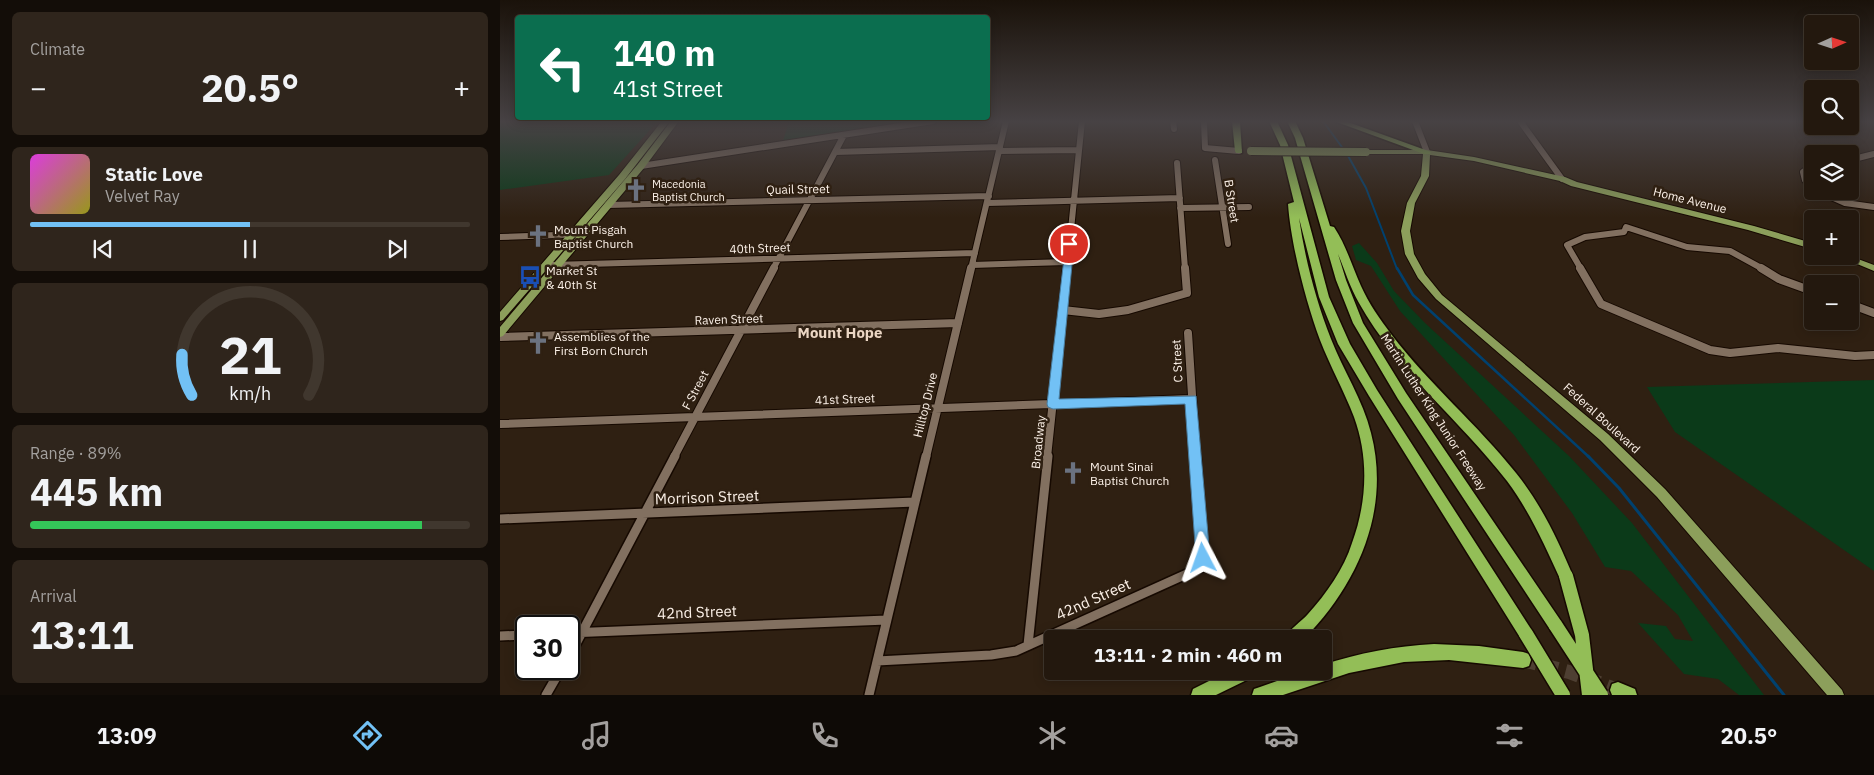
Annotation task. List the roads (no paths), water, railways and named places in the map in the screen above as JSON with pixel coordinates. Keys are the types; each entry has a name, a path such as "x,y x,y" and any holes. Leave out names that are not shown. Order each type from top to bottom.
{"highway":[{"path":"1286,153 1316,274 1344,344 1372,393 1563,695"},
{"name":"Martin Luther King Junior Freeway","path":"1305,153 1341,280 1358,323 1370,346 1601,695"},
{"path":"1289,163 1294,220 1311,294 1326,341 1365,432 1371,461 1372,486 1366,524 1351,564 1323,608 1302,630"},
{"path":"1325,219 1340,244 1366,307 1390,341 1414,370 1498,460 1528,499 1552,544 1566,576 1583,639 1589,695"},
{"path":"1260,695 1371,660 1405,654 1465,653 1523,660"},
{"path":"1200,695 1230,680"}],"main road":[{"path":"500,318 640,153"},
{"path":"641,166 639,161 644,153"},
{"path":"500,335 650,153"},
{"name":"Federal Boulevard","path":"1426,153 1425,177 1411,203 1405,230 1408,251 1423,280 1440,297 1604,436 1662,493 1837,695"},
{"name":"Home Avenue","path":"1436,153 1474,159 1562,179 1574,184 1751,228 1804,244"},
{"name":"Home Avenue","path":"1562,179 1576,178 1756,223 1804,238"},
{"path":"1859,255 1874,261"},
{"path":"1859,262 1874,268"}],"street":[{"path":"641,166 723,153"},
{"name":"F Street","path":"580,637 834,153"},
{"name":"Hilltop Drive","path":"869,695 999,153"},
{"name":"Broadway","path":"1028,645 1079,153"},
{"path":"1543,153 1562,179"},
{"path":"1859,158 1874,154"},
{"name":"B Street","path":"1215,160 1228,244"},
{"path":"1063,310 1099,314 1128,310 1187,293 1177,163"},
{"name":"Quail Street","path":"608,205 810,200 988,199 1073,201 1180,198"},
{"path":"1838,200 1845,203 1874,206"},
{"path":"1180,208 1248,207"},
{"path":"1804,289 1779,279 1730,251 1686,247 1626,227 1624,232 1580,238 1571,241 1567,245 1601,304 1710,350 1730,353 1778,348 1855,356 1874,355"},
{"path":"500,237 584,234"},
{"name":"40th Street","path":"545,266 975,253"},
{"path":"972,265 1067,262"},
{"path":"1859,307 1874,313"},
{"name":"Raven Street","path":"500,335 958,323"},
{"name":"C Street","path":"1188,333 1203,558 1200,568"},
{"name":"41st Street","path":"500,424 1191,399"},
{"name":"Morrison Street","path":"500,519 915,502"},
{"name":"42nd Street","path":"877,661 991,655 1016,650 1200,568"},
{"name":"42nd Street","path":"580,632 887,620"},
{"path":"500,636 515,635"},
{"path":"546,695 555,680"}],"waterway":[{"path":"1347,154 1366,188 1397,269"},
{"path":"1397,268 1413,295 1589,457"},
{"path":"1589,457 1619,488 1784,695"}],"tunnel":[{"path":"1523,660 1569,672 1618,690"}],"place":[{"name":"Macedonia Baptist Church","path":"636,190"},
{"name":"Mount Pisgah Baptist Church","path":"538,236"},
{"name":"Market St & 40th St","path":"530,277"},
{"name":"Assemblies of the First Born Church","path":"538,343"},
{"name":"Mount Sinai Baptist Church","path":"1073,473"}],"district":[{"name":"Mount Hope","path":"840,332"}]}
